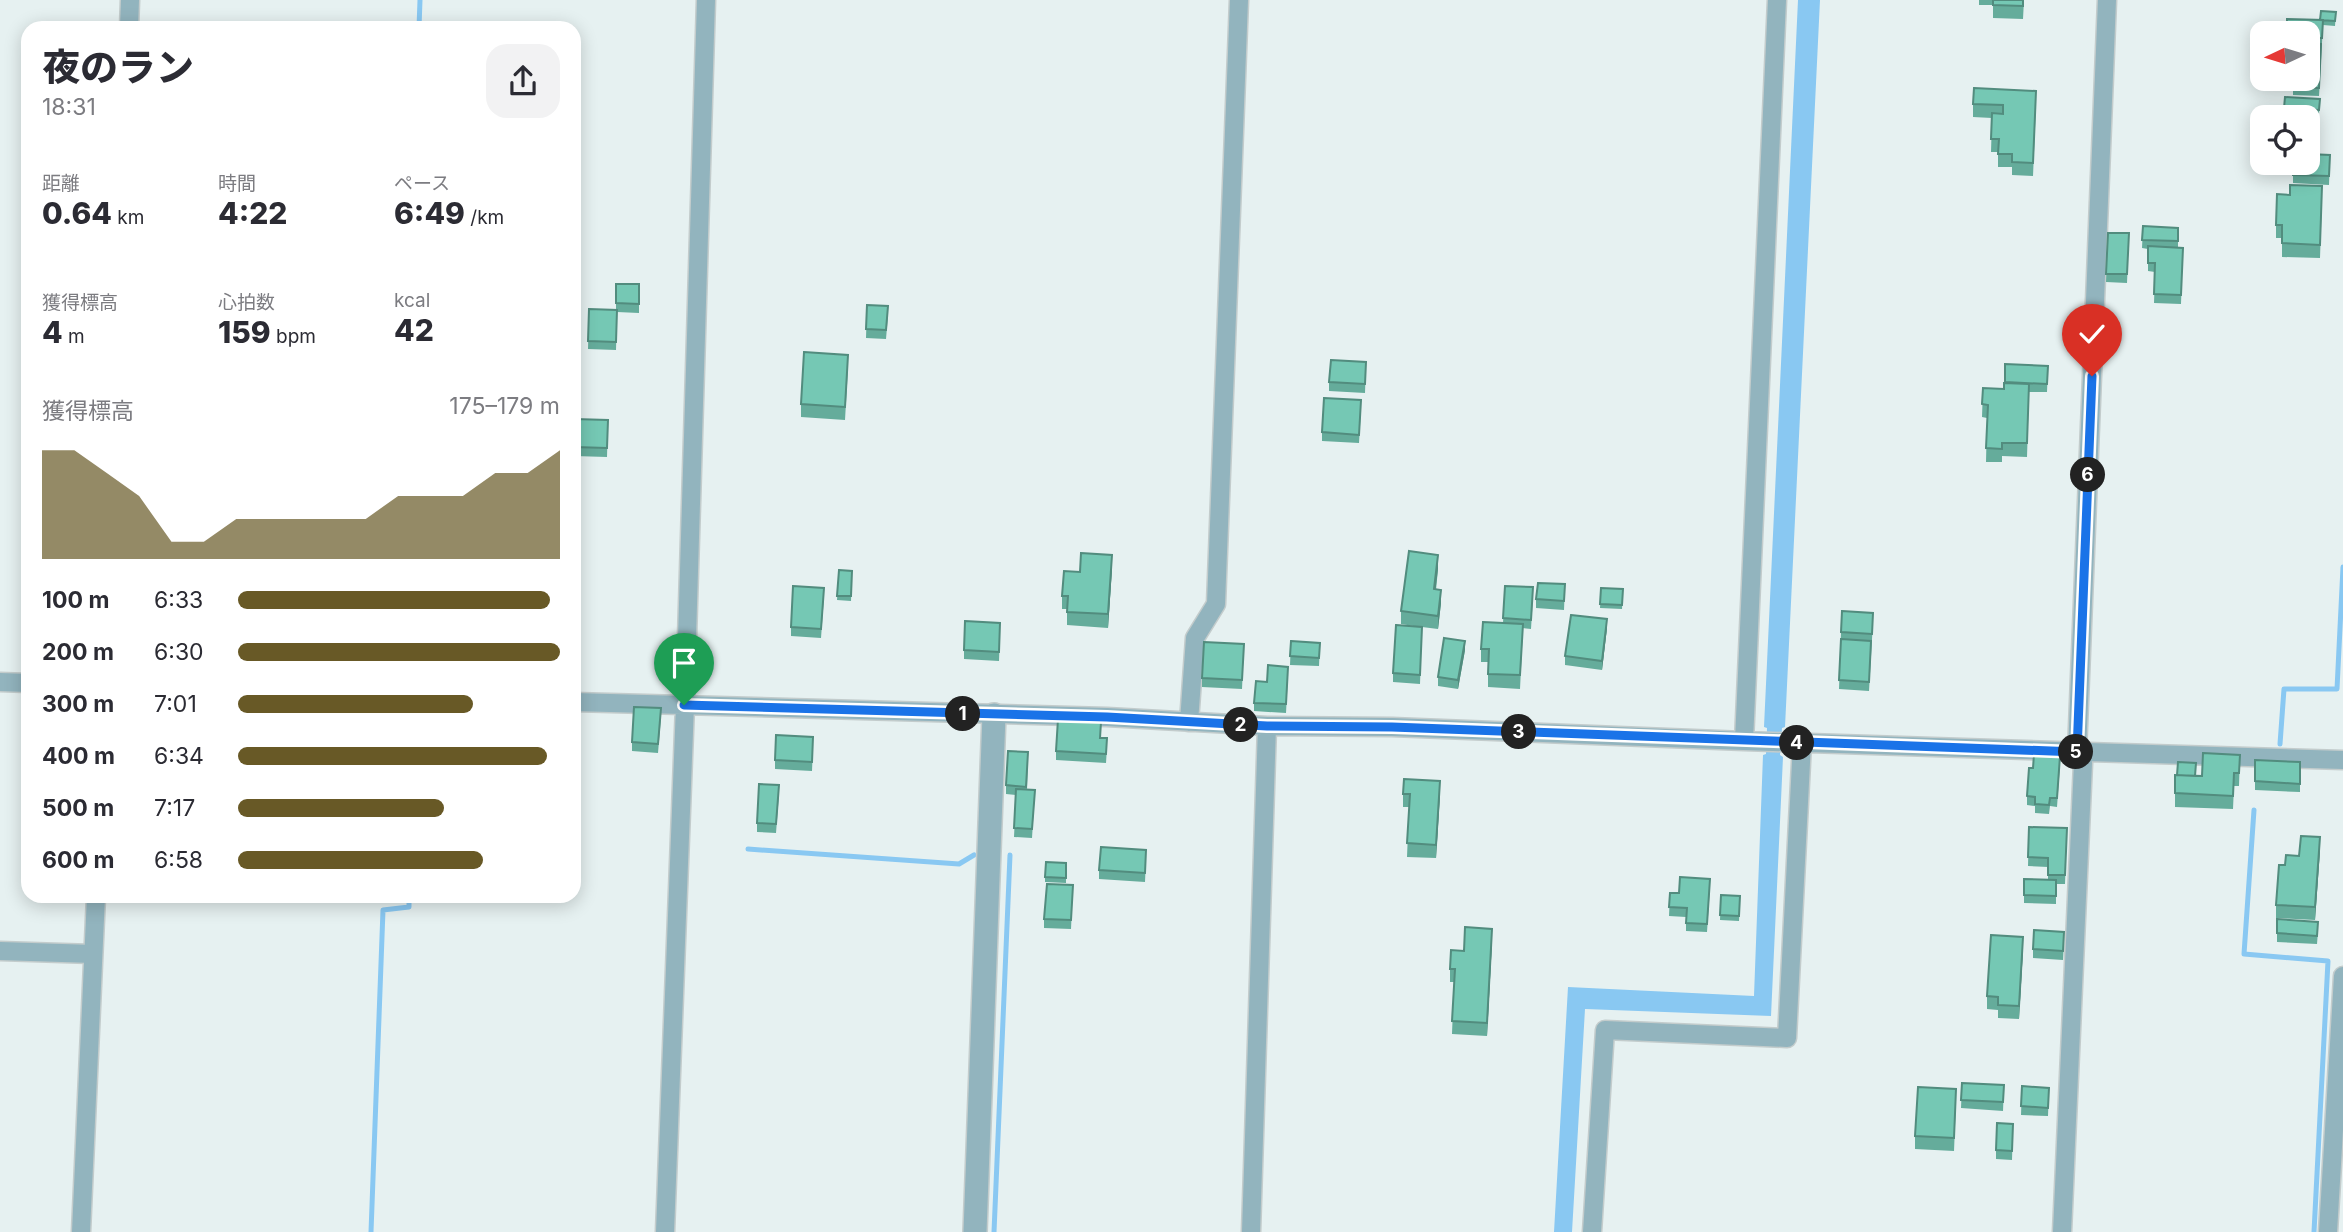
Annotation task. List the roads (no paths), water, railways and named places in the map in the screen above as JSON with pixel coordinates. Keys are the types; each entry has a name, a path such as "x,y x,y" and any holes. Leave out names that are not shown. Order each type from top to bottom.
{"street":[{"path":"129,21 130,0"},
{"path":"665,1232 706,0"},
{"path":"1189,722 1195,638 1216,604 1239,0"},
{"path":"1753,741 1777,0"},
{"path":"2062,1232 2083,764 2077,752 2107,0"},
{"path":"0,682 21,683"},
{"path":"581,702 1107,717 1267,726 1392,727 2343,760"},
{"path":"975,1232 994,715"},
{"path":"1251,1232 1267,726"},
{"path":"1592,1232 1605,1030 1787,1038 1793,743"},
{"path":"81,1232 96,903"},
{"path":"0,951 93,954"},
{"path":"2328,1232 2343,976"}],"water":[{"path":"1798,0 1820,0 1785,727 1782,728 1780,755 1783,757 1771,1016 1585,1009 1572,1232 1554,1232 1568,987 1754,996"}],"waterway":[{"path":"419,21 420,0"},
{"path":"2280,744 2284,689 2337,689 2343,567"},
{"path":"2254,810 2244,954 2328,961 2314,1232"},
{"path":"748,849 959,864 974,855"},
{"path":"994,1232 1010,855"},
{"path":"371,1232 383,910 409,907 409,903"}]}
